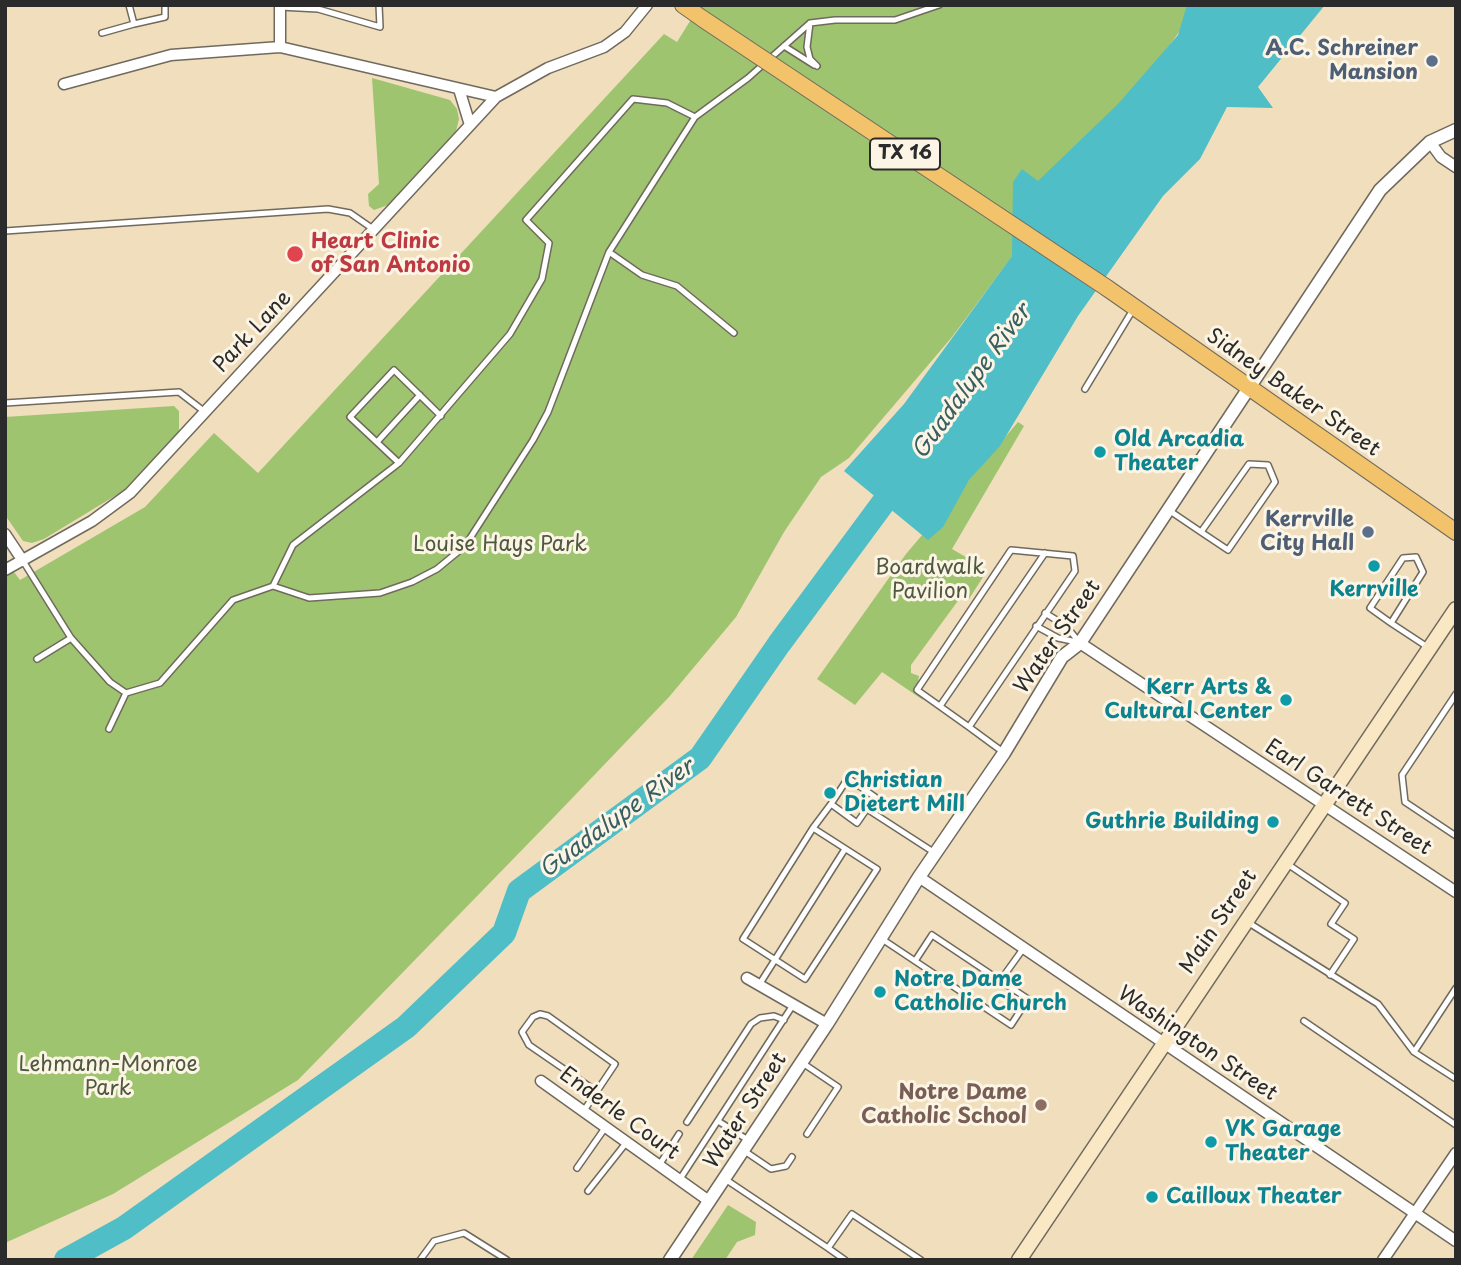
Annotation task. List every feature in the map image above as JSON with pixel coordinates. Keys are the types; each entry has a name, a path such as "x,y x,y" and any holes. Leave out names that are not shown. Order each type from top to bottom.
{"main road":[{"name":"Sidney Baker Street","path":"683,5 1107,288 1456,532"},
{"name":"Main Street","path":"1019,1260 1456,609"}],"street":[{"name":"Park Lane","path":"5,570 118,503 496,97 548,68 604,47 625,32 647,5"},
{"path":"280,6 280,47"},
{"path":"64,84 171,55 280,47 496,97"},
{"path":"459,89 470,125"},
{"name":"Water Street","path":"670,1260 827,1024 919,877 1004,753 1062,657 1080,643 1380,190 1430,142 1456,130"},
{"path":"1430,142 1441,157 1456,167"},
{"path":"5,534 23,561"},
{"name":"Earl Garrett Street","path":"1080,643 1455,889"},
{"name":"Washington Street","path":"919,877 1456,1241"},
{"path":"747,978 827,1024"},
{"name":"Enderle Court","path":"541,1081 709,1201"},
{"path":"1383,1260 1456,1153"}],"lane":[{"path":"129,5 134,24"},
{"path":"102,33 165,17 165,5"},
{"path":"280,6 318,7 380,27 379,5"},
{"path":"109,729 126,693 160,683 233,600 273,586 309,598 380,593 420,578 465,546 548,412 609,252 695,117 748,78 810,23 823,20 895,20 939,5"},
{"path":"784,46 817,66 810,59 807,47 810,23"},
{"path":"273,586 293,545 399,463 510,334 542,279 549,243 526,220 633,99 667,103 695,117"},
{"path":"5,231 328,209 350,213 374,230"},
{"path":"609,252 642,275 677,286 734,333"},
{"path":"1084,389 1134,308"},
{"path":"399,463 350,417 394,370 441,416"},
{"path":"5,403 178,392 205,412"},
{"path":"377,442 420,396"},
{"path":"1168,510 1201,532 1228,550 1275,482 1268,465 1249,464 1201,532"},
{"path":"969,727 1075,571 1073,556 1011,550 917,690 1004,753"},
{"path":"940,706 1045,553"},
{"path":"1391,623 1423,572 1416,557 1403,558 1370,608 1391,623 1429,648"},
{"path":"23,561 71,638 110,682 126,693"},
{"path":"1045,612 1066,626 1080,643"},
{"path":"1036,626 1058,638 1080,643"},
{"path":"37,659 71,638"},
{"path":"1456,694 1402,775 1405,802 1456,836"},
{"path":"813,828 877,869 805,979 743,939 813,828 848,778 875,797 858,823 831,804"},
{"path":"867,809 935,853"},
{"path":"759,985 845,849"},
{"path":"1284,862 1345,903 1331,924 1354,939 1330,975"},
{"path":"1246,921 1378,1004 1414,1052 1456,1079"},
{"path":"881,938 915,961 1011,1025 1028,999 932,935 915,961"},
{"path":"1000,981 1023,949"},
{"path":"1414,1052 1456,988"},
{"path":"679,1182 794,1005"},
{"path":"583,1112 615,1064 548,1016 540,1014 533,1017 522,1032 529,1045 596,1091"},
{"path":"687,1122 751,1024 760,1018 774,1016 784,1020"},
{"path":"1304,1021 1456,1125"},
{"path":"801,1062 838,1087 807,1134"},
{"path":"718,1121 771,1169 786,1166 792,1157"},
{"path":"577,1168 605,1128"},
{"path":"658,1167 679,1134"},
{"path":"588,1191 626,1143"},
{"path":"724,1179 845,1260"},
{"path":"828,1248 852,1214 921,1260"},
{"path":"420,1260 435,1241 464,1233 508,1260"}],"green space":[{"name":"Louise Hays Park","path":"700,5 1195,5 1177,35 952,337 849,458 821,477 784,532 736,617 669,697 556,815 298,1080 113,1194 5,1243 5,571 11,568 20,580 145,507 214,433 258,473 664,34 677,42"},
{"path":"372,78 450,100 457,109 459,119 456,131 388,205 374,210 369,206 368,194 379,184"},
{"path":"174,406 179,411 179,432 123,491 44,539 32,543 23,541 5,515 5,417"},
{"name":"Boardwalk Pavilion","path":"1018,422 1024,426 952,549 971,560 983,577 969,599 960,598 911,665 911,673 919,676 917,688 923,700 882,672 855,705 817,679 906,554"},
{"path":"728,1205 756,1222 755,1235 737,1242 725,1260 691,1260"}],"water":[{"path":"1187,5 1325,5 1258,87 1273,108 1227,107 1200,159 1163,196 1078,316 1000,446 969,480 943,527 928,540 844,471 904,404 1012,256 1013,182 1022,169 1038,181 1118,104 1178,35"}],"waterway":[{"name":"Guadalupe River","path":"66,1260 124,1228 406,1027 504,933 519,891 700,758 779,644 903,476"}],"place":[{"name":"A.C. Schreiner Mansion","path":"1432,61"},
{"name":"Heart Clinic of San Antonio","path":"295,254"},
{"name":"Old Arcadia Theater","path":"1100,452"},
{"name":"Kerrville City Hall","path":"1368,532"},
{"name":"Kerrville","path":"1374,566"},
{"name":"Kerr Arts & Cultural Center","path":"1286,700"},
{"name":"Christian Dietert Mill","path":"830,793"},
{"name":"Guthrie Building","path":"1273,822"},
{"name":"Notre Dame Catholic Church","path":"880,992"},
{"name":"Notre Dame Catholic School","path":"1041,1105"},
{"name":"VK Garage Theater","path":"1211,1142"},
{"name":"Cailloux Theater","path":"1152,1197"}],"park label":[{"name":"Lehmann-Monroe Park","path":"108,1077"}]}
